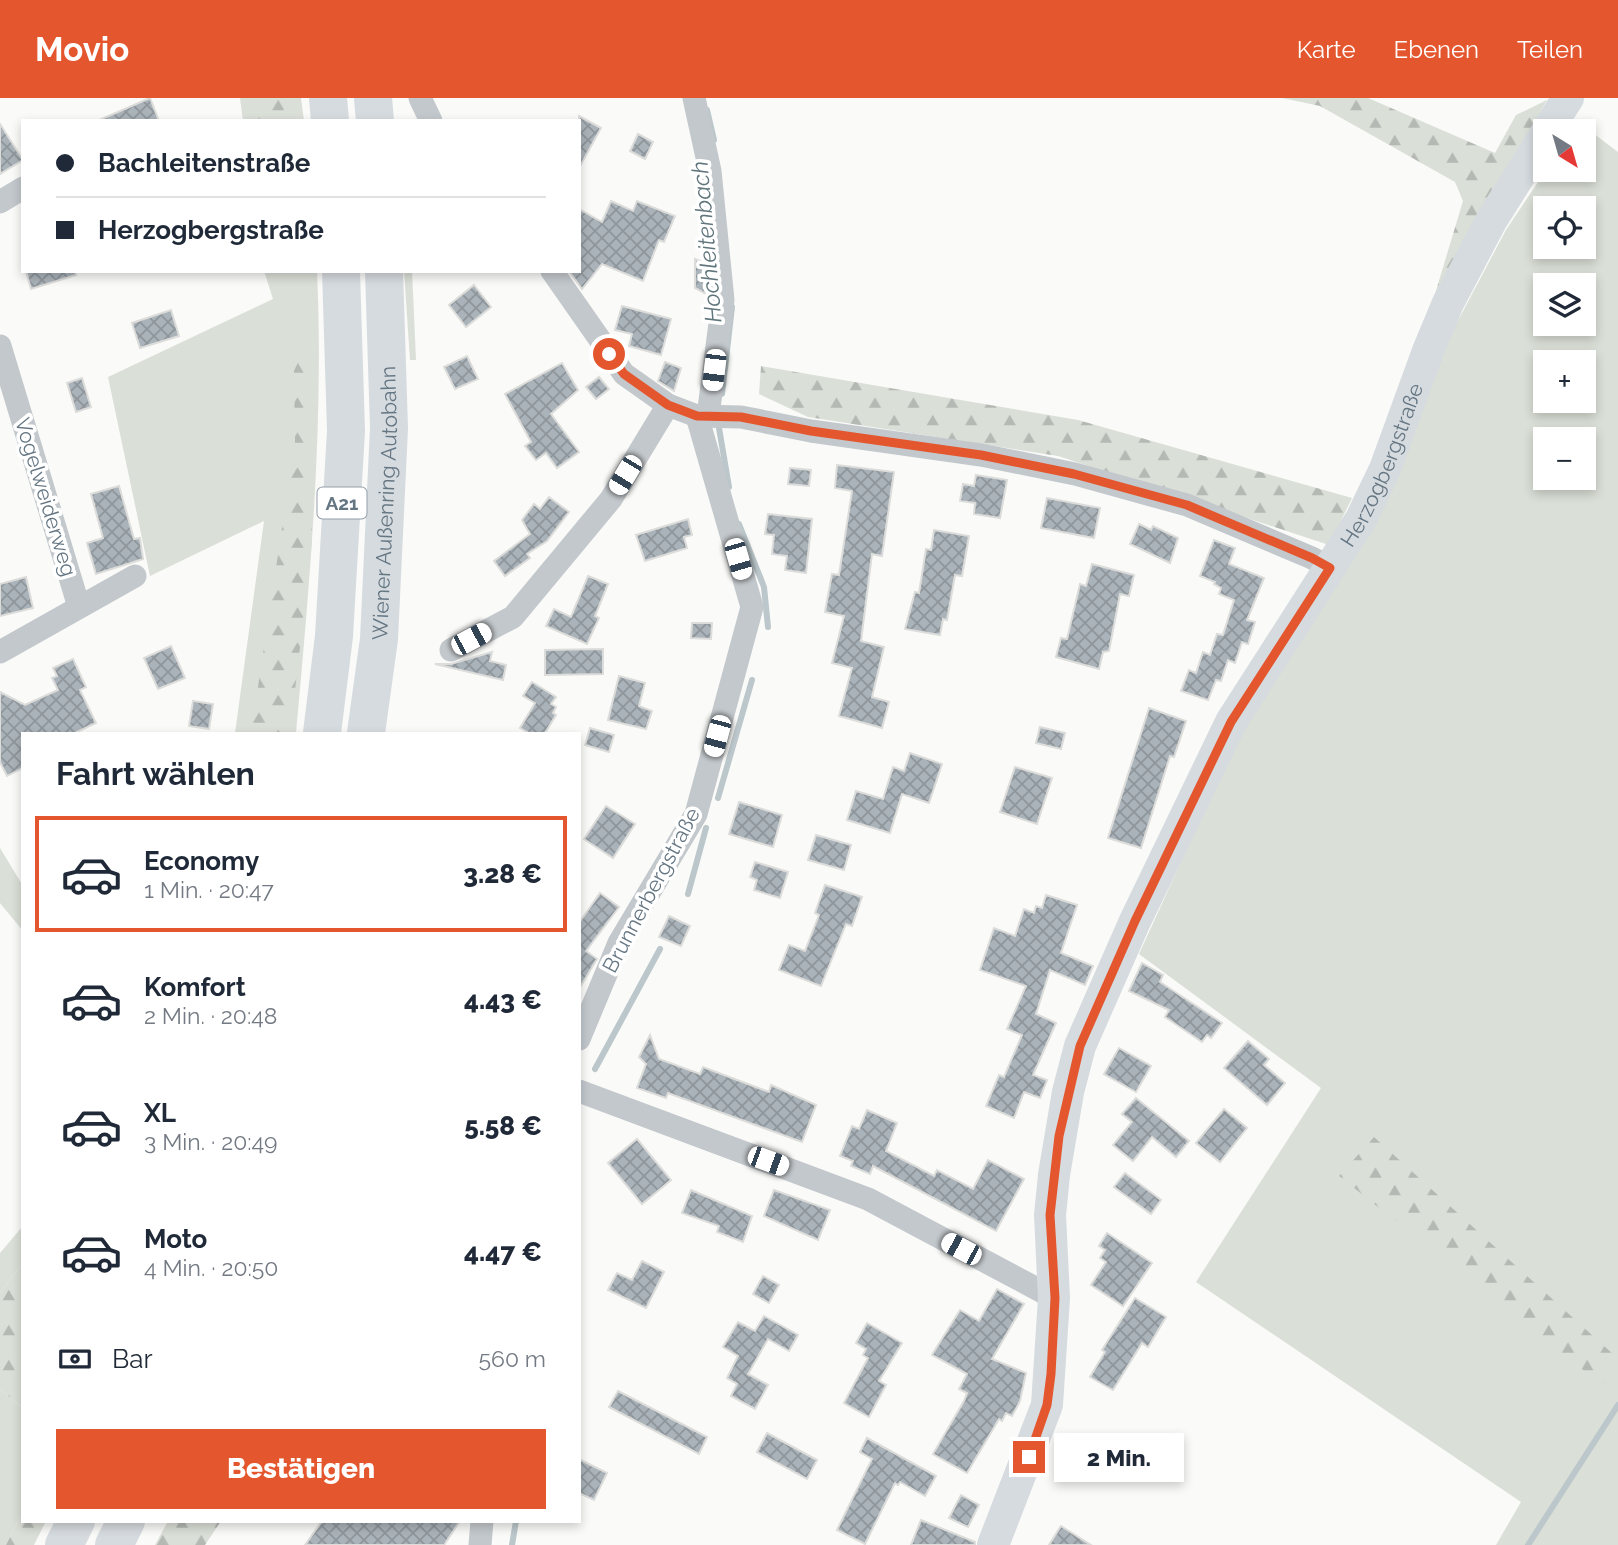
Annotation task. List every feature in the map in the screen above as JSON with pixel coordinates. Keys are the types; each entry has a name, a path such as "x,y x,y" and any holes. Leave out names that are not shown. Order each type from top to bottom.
{"highway":[{"path":"328,98 330,119"},
{"path":"373,98 375,119"},
{"name":"Wiener Außenring Autobahn","path":"321,732 334,636 346,431 341,273"},
{"name":"Wiener Außenring Autobahn","path":"366,732 379,639 389,428 384,273"},
{"path":"64,1545 75,1523"},
{"path":"114,1545 125,1523"}],"main road":[{"name":"Herzogbergstraße","path":"1555,119 1568,98"},
{"name":"Herzogbergstraße","path":"993,1545 1047,1405 1055,1298 1050,1215 1068,1092 1080,1046 1135,921 1231,722 1361,519 1385,469 1427,351 1448,303 1491,220 1533,154"}],"street":[{"path":"420,98 430,119"},
{"name":"Brunnerbergstraße","path":"581,1034 619,943 696,814 752,607 713,416 723,300 710,171 694,98"},
{"path":"0,202 21,189"},
{"path":"553,273 624,374 668,405 713,416 981,455 1074,474 1187,505 1330,568"},
{"name":"Vogelweiderweg","path":"0,346 79,607"},
{"path":"451,650 513,617 611,499 668,405"},
{"path":"0,652 135,576"},
{"path":"581,1092 868,1199 1055,1298"},
{"path":"480,1545 482,1523"}],"green space":[{"path":"240,98 301,98 304,119 243,119"},
{"path":"250,98 283,98 285,119 253,119"},
{"path":"1282,98 1368,98 1495,153 1516,115 1547,100 1536,119 1533,119 1533,125 1432,304 1463,201 1455,182 1320,106"},
{"path":"1596,135 1618,152 1618,1545 1496,1545 1521,1502 1196,1282 1321,1088 1139,954 1243,726 1506,230 1538,182 1596,182"},
{"path":"265,273 317,273 317,445 311,560 296,732 235,732 264,521 150,576 108,377 273,299"},
{"path":"404,273 412,273 416,360 410,360"},
{"path":"307,343 312,543 290,732 251,732 295,442 294,371"},
{"path":"761,366 1078,420 1352,498 1329,545 1058,456 808,417 759,394"},
{"path":"0,848 21,883 21,929 0,903"},
{"path":"1374,1137 1615,1356 1602,1385 1339,1176"},
{"path":"21,1228 21,1266 0,1292 0,1253"},
{"path":"21,1266 21,1406 0,1389 0,1292"},
{"path":"0,1389 21,1406 21,1515 6,1545 0,1545"},
{"path":"21,1515 21,1523 45,1523 34,1545 6,1545"},
{"path":"167,1523 220,1523 205,1545 155,1545"}],"building":[{"path":"150,98 158,119 102,119"},
{"path":"579,116 601,128 581,164 581,119"},
{"path":"0,124 21,157 21,161 0,174"},
{"path":"638,134 653,142 645,159 630,151"},
{"path":"611,201 633,211 637,201 675,216 664,242 659,240 643,281 602,264 582,289 570,273 581,273 581,210 602,222"},
{"path":"695,259 705,263 708,295 695,288"},
{"path":"27,273 76,273 76,275 31,289"},
{"path":"474,285 491,307 466,327 449,305"},
{"path":"622,306 671,319 661,355 629,346 632,334 615,330"},
{"path":"171,310 179,336 140,348 132,323"},
{"path":"467,356 478,379 455,389 444,367"},
{"path":"665,362 681,368 674,391 658,381"},
{"path":"562,363 578,390 551,414 579,452 557,468 546,453 536,460 525,446 531,442 505,394"},
{"path":"599,377 609,389 596,399 586,387"},
{"path":"82,378 91,407 76,412 67,383"},
{"path":"837,465 894,472 882,556 872,554 861,641 884,647 872,697 889,702 882,728 839,716 852,668 832,663 844,616 825,612 832,574 839,575 852,491 835,488"},
{"path":"790,468 811,470 809,486 788,484"},
{"path":"976,475 1007,480 1000,518 974,514 975,503 960,501 963,484 974,486"},
{"path":"119,486 134,539 140,538 143,559 96,574 87,543 103,538 91,494"},
{"path":"549,497 569,512 547,541 527,554 530,558 505,576 494,561 530,534 522,520 534,504 540,509"},
{"path":"1047,498 1100,508 1094,538 1041,528"},
{"path":"768,514 812,519 806,573 785,570 787,556 772,554 774,535 765,534"},
{"path":"688,519 692,535 684,537 687,548 645,561 636,535"},
{"path":"1139,524 1151,530 1153,526 1178,538 1170,563 1130,544"},
{"path":"934,530 969,536 962,576 955,575 947,620 943,619 940,635 905,629 915,592 919,593 926,549 931,550"},
{"path":"1214,540 1235,548 1229,564 1264,578 1247,620 1255,622 1248,644 1242,642 1235,663 1228,660 1221,681 1216,680 1208,700 1181,691 1189,670 1196,673 1203,652 1210,655 1217,634 1223,635 1234,600 1219,594 1221,588 1214,584 1215,582 1200,576"},
{"path":"1092,564 1134,575 1129,596 1120,594 1109,651 1103,652 1099,669 1056,657 1061,638 1067,639 1080,584 1086,586"},
{"path":"588,576 608,584 595,616 599,618 587,644 546,626 554,609 571,617"},
{"path":"26,577 33,608 0,616 0,584"},
{"path":"692,623 712,623 711,639 691,638"},
{"path":"171,646 185,678 158,689 144,658"},
{"path":"603,649 603,674 545,675 545,650"},
{"path":"492,652 490,661 506,665 503,680 435,664 451,664"},
{"path":"73,659 86,687 80,690 96,723 77,732 21,732 21,769 7,776 0,762 0,692 25,705 58,690 52,678 57,676 53,668"},
{"path":"619,676 645,683 639,706 652,711 646,729 608,720"},
{"path":"532,682 556,697 551,704 556,707 553,713 556,715 546,732 527,732 520,728 535,703 523,696"},
{"path":"193,701 213,704 209,729 189,726"},
{"path":"1149,708 1186,721 1174,757 1170,756 1141,848 1108,838"},
{"path":"1040,727 1065,733 1061,749 1036,743"},
{"path":"590,728 614,735 609,752 585,745"},
{"path":"910,753 942,764 929,803 902,794 890,833 847,820 856,791 883,799 893,767 904,771"},
{"path":"1015,767 1052,778 1037,824 1000,812"},
{"path":"739,802 782,815 773,847 729,834"},
{"path":"606,806 635,824 613,858 584,839"},
{"path":"816,835 851,845 844,870 808,860"},
{"path":"755,862 788,872 780,898 754,890 757,880 750,877"},
{"path":"825,885 862,897 852,926 846,924 821,986 779,970 789,945 805,951 819,915 815,913"},
{"path":"600,893 619,907 586,951 597,959 581,986 581,920"},
{"path":"1046,895 1077,905 1061,953 1093,966 1085,985 1050,970 1036,1014 1056,1023 1033,1075 1047,1080 1040,1098 1024,1092 1014,1118 986,1106 999,1075 1004,1077 1022,1035 1007,1029 1026,986 980,970 994,928 1015,936 1024,909 1034,913 1036,906 1042,908"},
{"path":"669,916 690,926 681,946 659,937"},
{"path":"1142,963 1163,975 1160,982 1222,1023 1211,1038 1207,1035 1202,1042 1165,1017 1169,1010 1129,991"},
{"path":"650,1035 659,1059 700,1074 703,1067 769,1092 771,1085 816,1105 802,1142 668,1093 666,1098 637,1088 646,1064 639,1057"},
{"path":"1248,1041 1269,1059 1264,1065 1285,1083 1267,1105 1224,1068"},
{"path":"1119,1048 1151,1066 1136,1092 1104,1074"},
{"path":"1136,1098 1189,1141 1176,1157 1152,1137 1133,1161 1113,1145 1132,1122 1122,1114"},
{"path":"1224,1109 1247,1128 1220,1162 1196,1143"},
{"path":"867,1110 897,1123 886,1151 934,1176 937,1170 973,1189 988,1160 1024,1179 996,1231 873,1166 870,1174 851,1166 853,1161 840,1156 852,1126 859,1129"},
{"path":"637,1139 671,1180 642,1204 608,1163"},
{"path":"1125,1173 1161,1200 1151,1214 1114,1187"},
{"path":"691,1190 752,1216 743,1242 717,1232 719,1226 682,1213"},
{"path":"774,1190 830,1210 818,1240 764,1216"},
{"path":"1107,1233 1152,1263 1123,1306 1091,1285 1106,1262 1100,1258 1105,1250 1099,1246"},
{"path":"642,1261 664,1272 646,1308 608,1290 617,1273 632,1280"},
{"path":"763,1276 779,1285 769,1303 753,1294"},
{"path":"997,1289 1024,1304 992,1359 1026,1373 1020,1401 1012,1416 1006,1413 1002,1421 999,1419 967,1473 933,1454 964,1401 967,1393 959,1389 967,1374 932,1355 960,1310 979,1321"},
{"path":"1135,1298 1166,1317 1148,1347 1142,1343 1113,1390 1090,1377 1105,1352 1102,1350"},
{"path":"764,1316 798,1335 789,1351 768,1339 748,1374 768,1385 755,1409 731,1396 737,1384 727,1378 738,1356 723,1347 738,1322 755,1331"},
{"path":"867,1323 902,1343 879,1381 886,1385 869,1417 844,1403 868,1358 863,1355 866,1349 856,1343"},
{"path":"618,1391 707,1437 699,1454 609,1407"},
{"path":"767,1433 817,1460 807,1479 757,1452"},
{"path":"867,1438 936,1476 925,1496 900,1482 898,1485 895,1483 865,1544 837,1530 872,1459 860,1452"},
{"path":"581,1460 607,1473 594,1500 581,1494"},
{"path":"961,1495 979,1505 968,1527 949,1518"},
{"path":"921,1520 975,1542 975,1545 911,1545"},
{"path":"321,1523 459,1523 444,1545 305,1545"},
{"path":"1061,1526 1091,1545 1049,1545"}],"waterway":[{"name":"Hochleitenbach","path":"707,110 714,140"},
{"name":"Hochleitenbach","path":"722,394 732,307"},
{"name":"Hochleitenbach","path":"718,422 729,487"},
{"name":"Hochleitenbach","path":"739,524 764,587 768,627"},
{"name":"Hochleitenbach","path":"718,798 752,680"},
{"name":"Hochleitenbach","path":"688,894 706,828"},
{"name":"Hochleitenbach","path":"595,1069 660,949"},
{"path":"1528,1545 1618,1405"},
{"name":"Hochleitenbach","path":"512,1545 516,1523"}],"route":[{"path":"609,354 624,374 668,405 697,416 741,417 811,431 981,455 1074,474 1187,505 1330,568 1279,643 1231,722 1135,921 1080,1046 1059,1136 1050,1215 1055,1298 1051,1374 1047,1405 1029,1457"}]}
